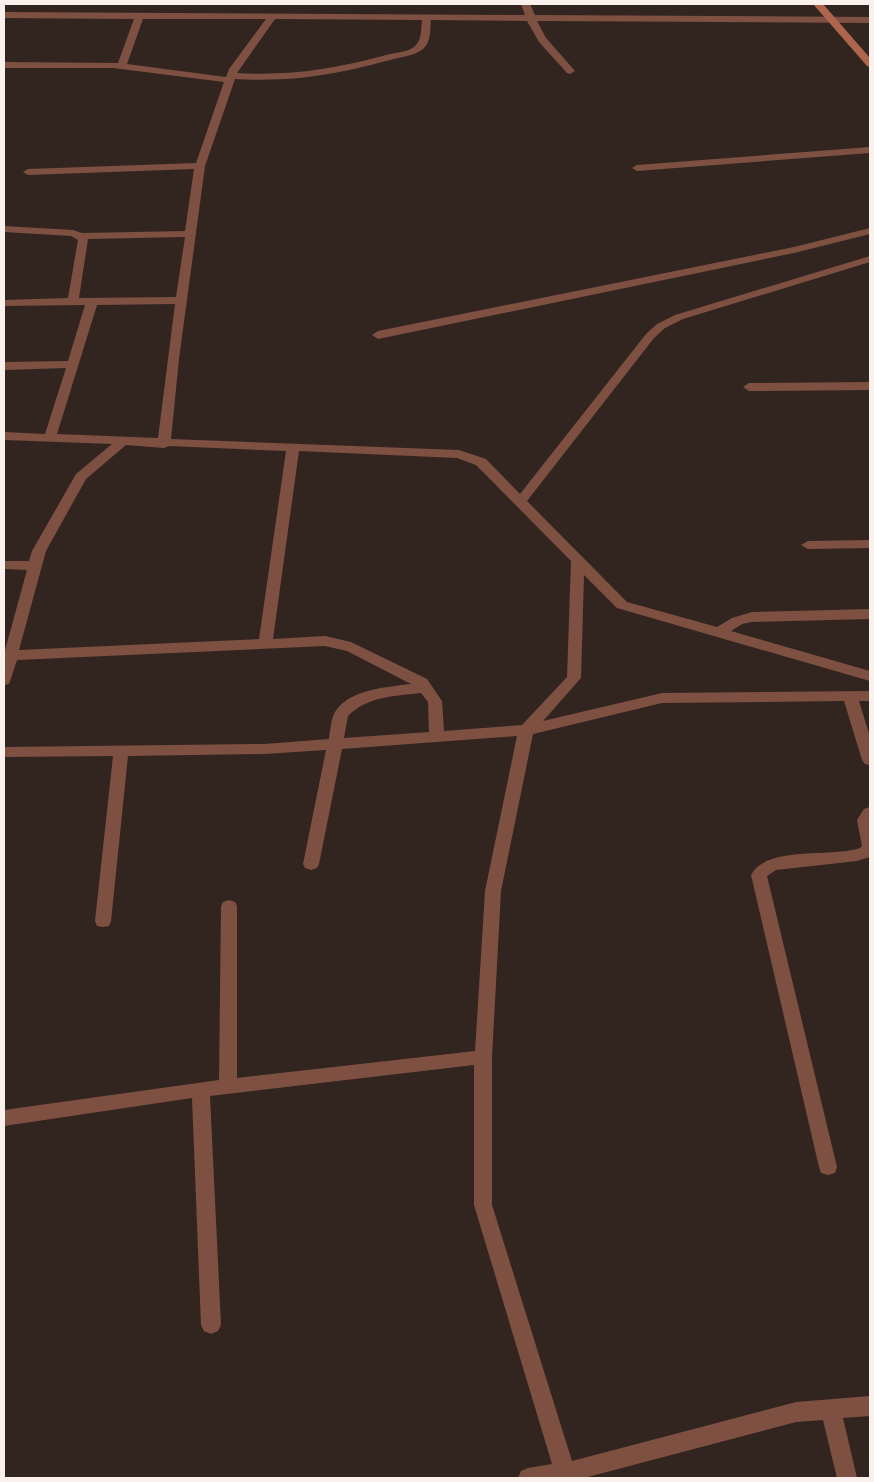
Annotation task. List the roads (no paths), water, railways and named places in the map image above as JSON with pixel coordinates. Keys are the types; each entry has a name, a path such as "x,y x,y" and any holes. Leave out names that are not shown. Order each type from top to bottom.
{"main road":[{"path":"818,4 870,64"}],"street":[{"path":"9,15 18,4"},
{"path":"225,16 226,4"},
{"path":"290,17 293,4"},
{"path":"526,4 531,18 545,42 570,71"},
{"path":"9,15 531,18 632,15 870,20"},
{"path":"122,66 140,16"},
{"path":"164,444 181,300 200,166 234,69 273,16"},
{"path":"4,66 122,66 230,78 282,78 350,68 416,50 422,47 427,17"},
{"path":"637,168 870,150"},
{"path":"28,172 200,166"},
{"path":"4,229 73,233 81,236 190,234"},
{"path":"378,335 794,250 870,231"},
{"path":"73,302 83,240 81,236"},
{"path":"520,502 644,344 661,326 679,317 870,260"},
{"path":"4,302 181,300"},
{"path":"50,438 92,301"},
{"path":"4,366 73,364"},
{"path":"749,387 870,386"},
{"path":"4,436 164,444 459,454 481,462 622,605 870,676"},
{"path":"4,680 39,551 81,477 122,442"},
{"path":"265,644 293,448"},
{"path":"808,545 870,544"},
{"path":"565,1473 483,1205 483,1057 493,891 526,730 574,678 578,560"},
{"path":"4,565 35,566"},
{"path":"718,633 737,621 752,617 870,614"},
{"path":"10,655 325,641 338,643 351,647 422,683 435,701 437,736"},
{"path":"310,864 340,714 357,699 425,687"},
{"path":"850,696 870,760"},
{"path":"4,752 264,749 526,730 662,698 870,696"},
{"path":"103,921 121,751"},
{"path":"828,1166 759,875 765,868 774,864 857,855 866,852 870,847 865,820 870,813"},
{"path":"228,1087 229,906"},
{"path":"4,1118 201,1090 483,1057"},
{"path":"201,1090 211,1325"},
{"path":"528,1478 565,1473 796,1412 870,1406"},
{"path":"830,1410 847,1478"}]}
